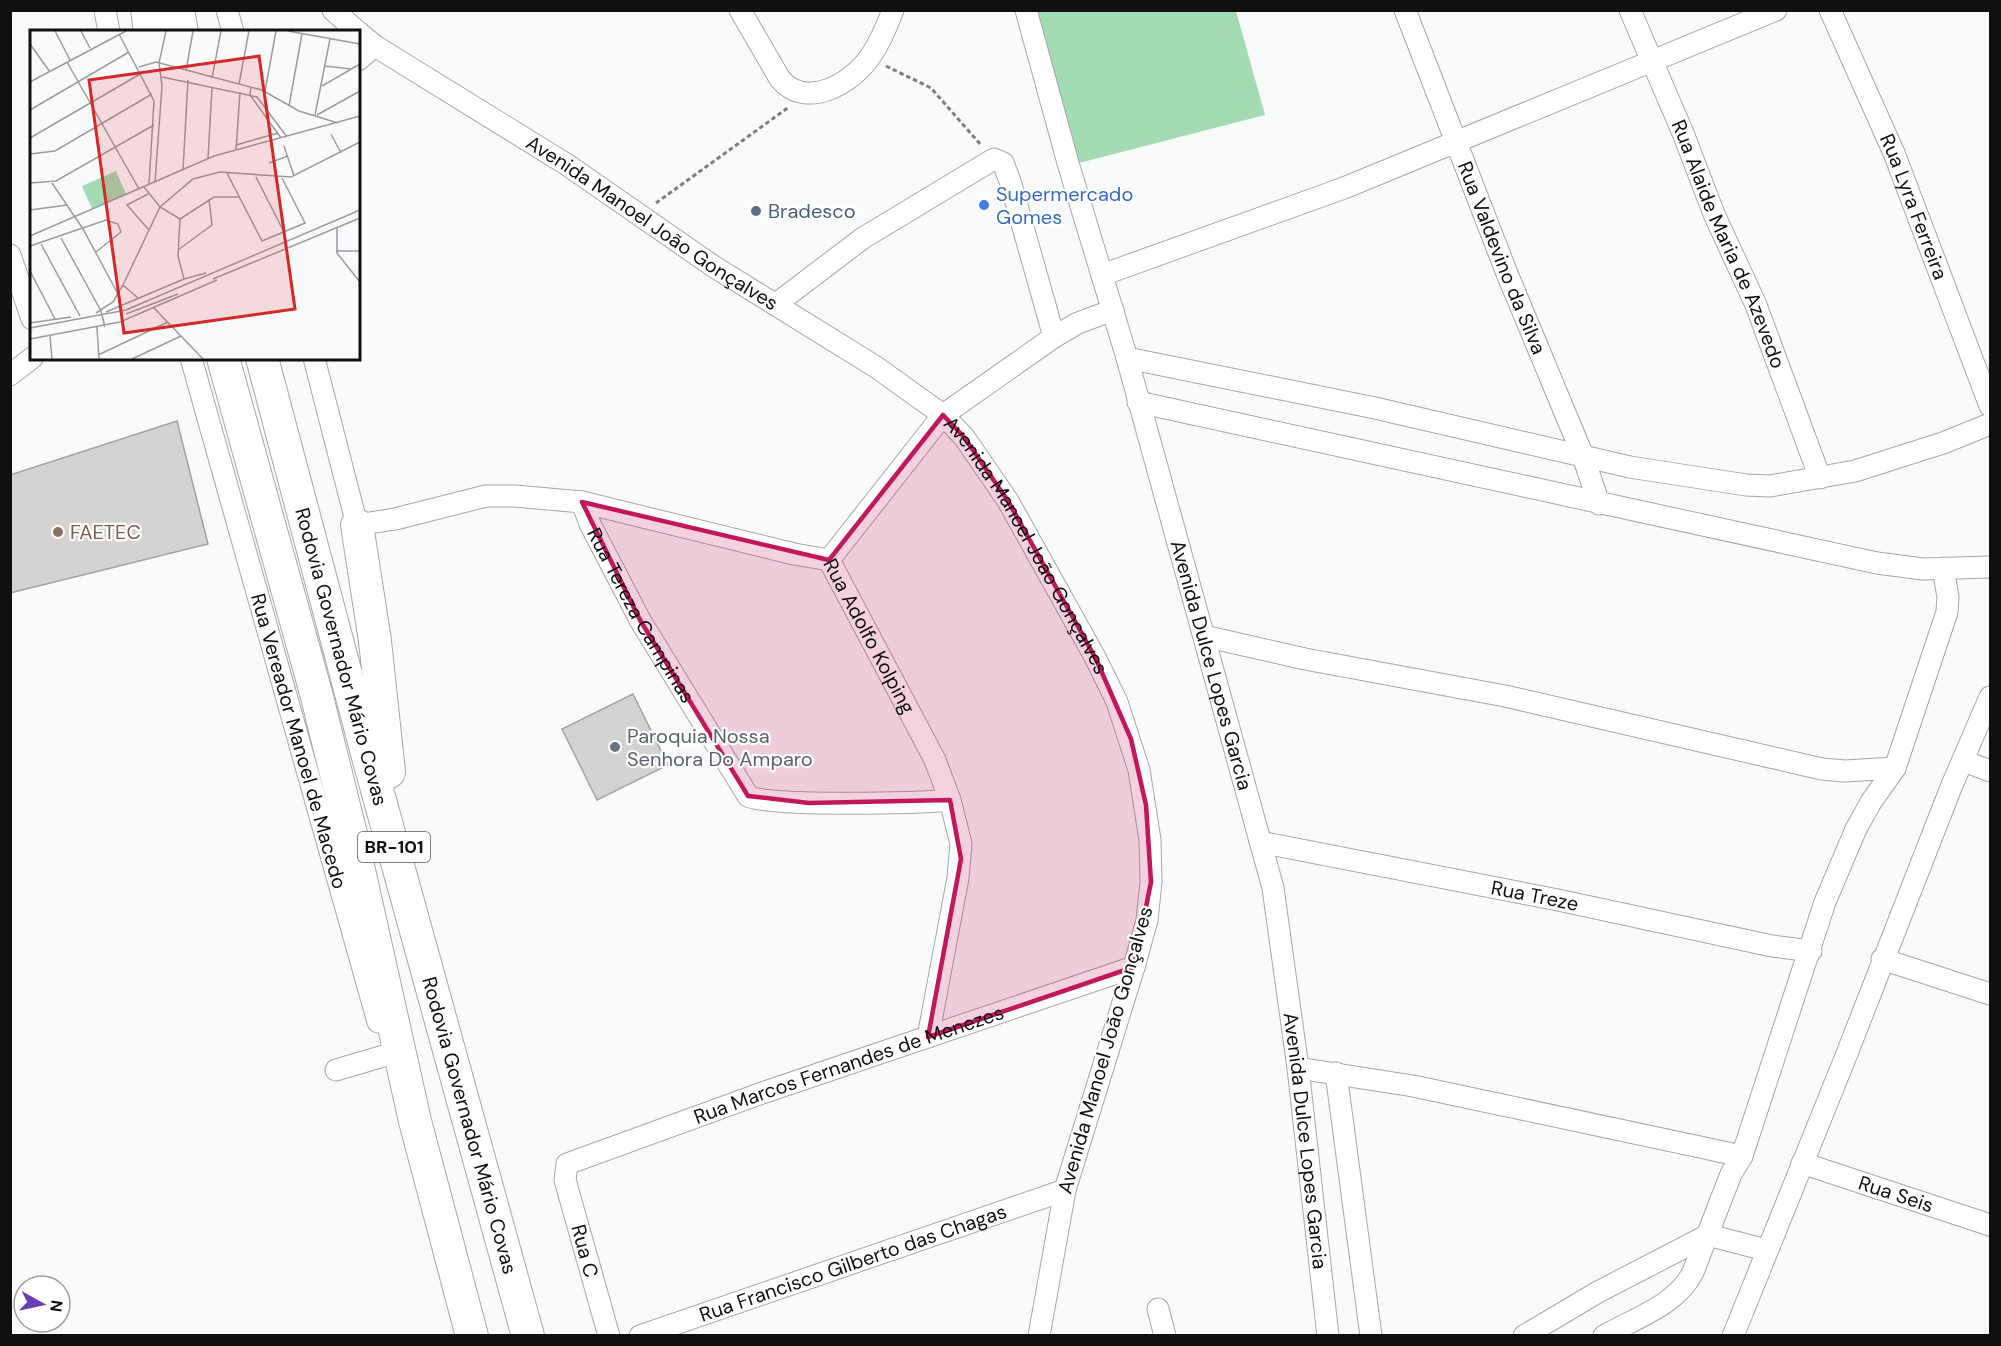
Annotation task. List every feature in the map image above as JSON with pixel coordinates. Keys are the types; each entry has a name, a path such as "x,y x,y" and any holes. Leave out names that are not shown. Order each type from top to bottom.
{"highway":[{"path":"147,10 150,30"},
{"path":"178,10 182,30"},
{"name":"Rodovia Governador Mário Covas","path":"224,360 316,693 350,830 415,1121 472,1335"},
{"name":"Rodovia Governador Mário Covas","path":"263,360 528,1335"},
{"path":"357,525 375,641 397,860"}],"street":[{"path":"227,10 233,30"},
{"path":"233,10 233,30"},
{"name":"Avenida Manoel João Gonçalves","path":"333,10 356,30"},
{"path":"740,10 772,68 787,87 807,94 838,85 869,59 893,10"},
{"name":"Avenida Dulce Lopes Garcia","path":"1026,10 1127,358 1232,746 1273,888 1298,1068 1328,1335"},
{"name":"Rua Valdevino da Silva","path":"1405,10 1506,272 1584,456 1599,504"},
{"name":"Rua Alaide Maria de Azevedo","path":"1630,10 1714,214 1756,305 1820,478"},
{"path":"1102,275 1334,192 1458,143 1776,10"},
{"name":"Rua Lyra Ferreira","path":"1830,10 1894,153 1990,406"},
{"name":"Avenida Manoel João Gonçalves","path":"360,34 375,46 566,164 714,266 876,367 944,416 964,437 1008,501 1096,659 1117,702 1131,739 1146,805 1151,882 1147,920 1134,967 1065,1190 1039,1335"},
{"path":"360,58 375,46"},
{"path":"776,304 863,238 994,159 1003,163 1010,181 1054,337"},
{"path":"10,255 30,313"},
{"path":"829,560 944,416 1054,337 1078,323 1113,310"},
{"path":"1127,358 1386,411 1584,456 1713,482 1746,485 1770,486 1820,478 1892,461 1970,434 1990,424"},
{"path":"10,375 30,360"},
{"name":"Rua Vereador Manoel de Macedo","path":"192,360 387,1055 415,1121"},
{"path":"315,360 357,525"},
{"path":"1138,402 1868,561 1909,567 1990,567"},
{"name":"Rua Adolfo Kolping","path":"357,525 395,519 486,496 582,502 794,554 829,560 935,759 950,800 961,844 928,1037"},
{"name":"Rua Tereza Campinas","path":"582,502 590,524 640,620 748,796 758,801 950,800"},
{"path":"1604,1335 1657,1307 1681,1291 1687,1284 1731,1174 1742,1156 1840,863 1871,802 1896,768 1947,612 1948,597 1943,568"},
{"path":"1204,636 1305,658 1505,696 1822,769 1845,771 1896,768"},
{"path":"1732,1335 1952,785 1990,698"},
{"path":"1964,761 1990,771"},
{"name":"Rua Treze","path":"1260,842 1558,900 1762,944 1811,951"},
{"path":"1882,959 1990,994"},
{"name":"Rua Marcos Fernandes de Menezes","path":"565,1166 575,1159 1134,967"},
{"path":"336,1070 387,1055"},
{"path":"1298,1068 1436,1091 1742,1156"},
{"path":"1336,1073 1371,1335"},
{"name":"Rua Seis","path":"1802,1163 1990,1225"},
{"name":"Rua C","path":"565,1166 565,1180 609,1335"},
{"name":"Rua Francisco Gilberto das Chagas","path":"640,1335 837,1270 964,1222 1065,1190"},
{"path":"1524,1335 1608,1286 1708,1234 1766,1250"},
{"path":"1158,1309 1165,1335"}],"path":[{"path":"869,59 931,88 994,159"},
{"path":"640,214 807,94"}],"highlighted area":[{"path":"943,415 964,437 1008,501 1096,659 1131,739 1146,805 1151,882 1134,967 928,1037 961,859 950,800 809,803 748,796 640,620 582,502 829,560"}],"green space":[{"path":"1032,11 1236,11 1265,115 1075,164"}],"building":[{"path":"177,421 208,544 10,593 10,475"},
{"name":"Paroquia Nossa Senhora Do Amparo","path":"633,694 668,765 597,800 562,729"}],"place":[{"name":"Supermercado Gomes","path":"984,205"},
{"name":"Bradesco","path":"756,211"},
{"name":"FAETEC","path":"58,532"},
{"name":"Paroquia Nossa Senhora Do Amparo","path":"615,747"}]}
